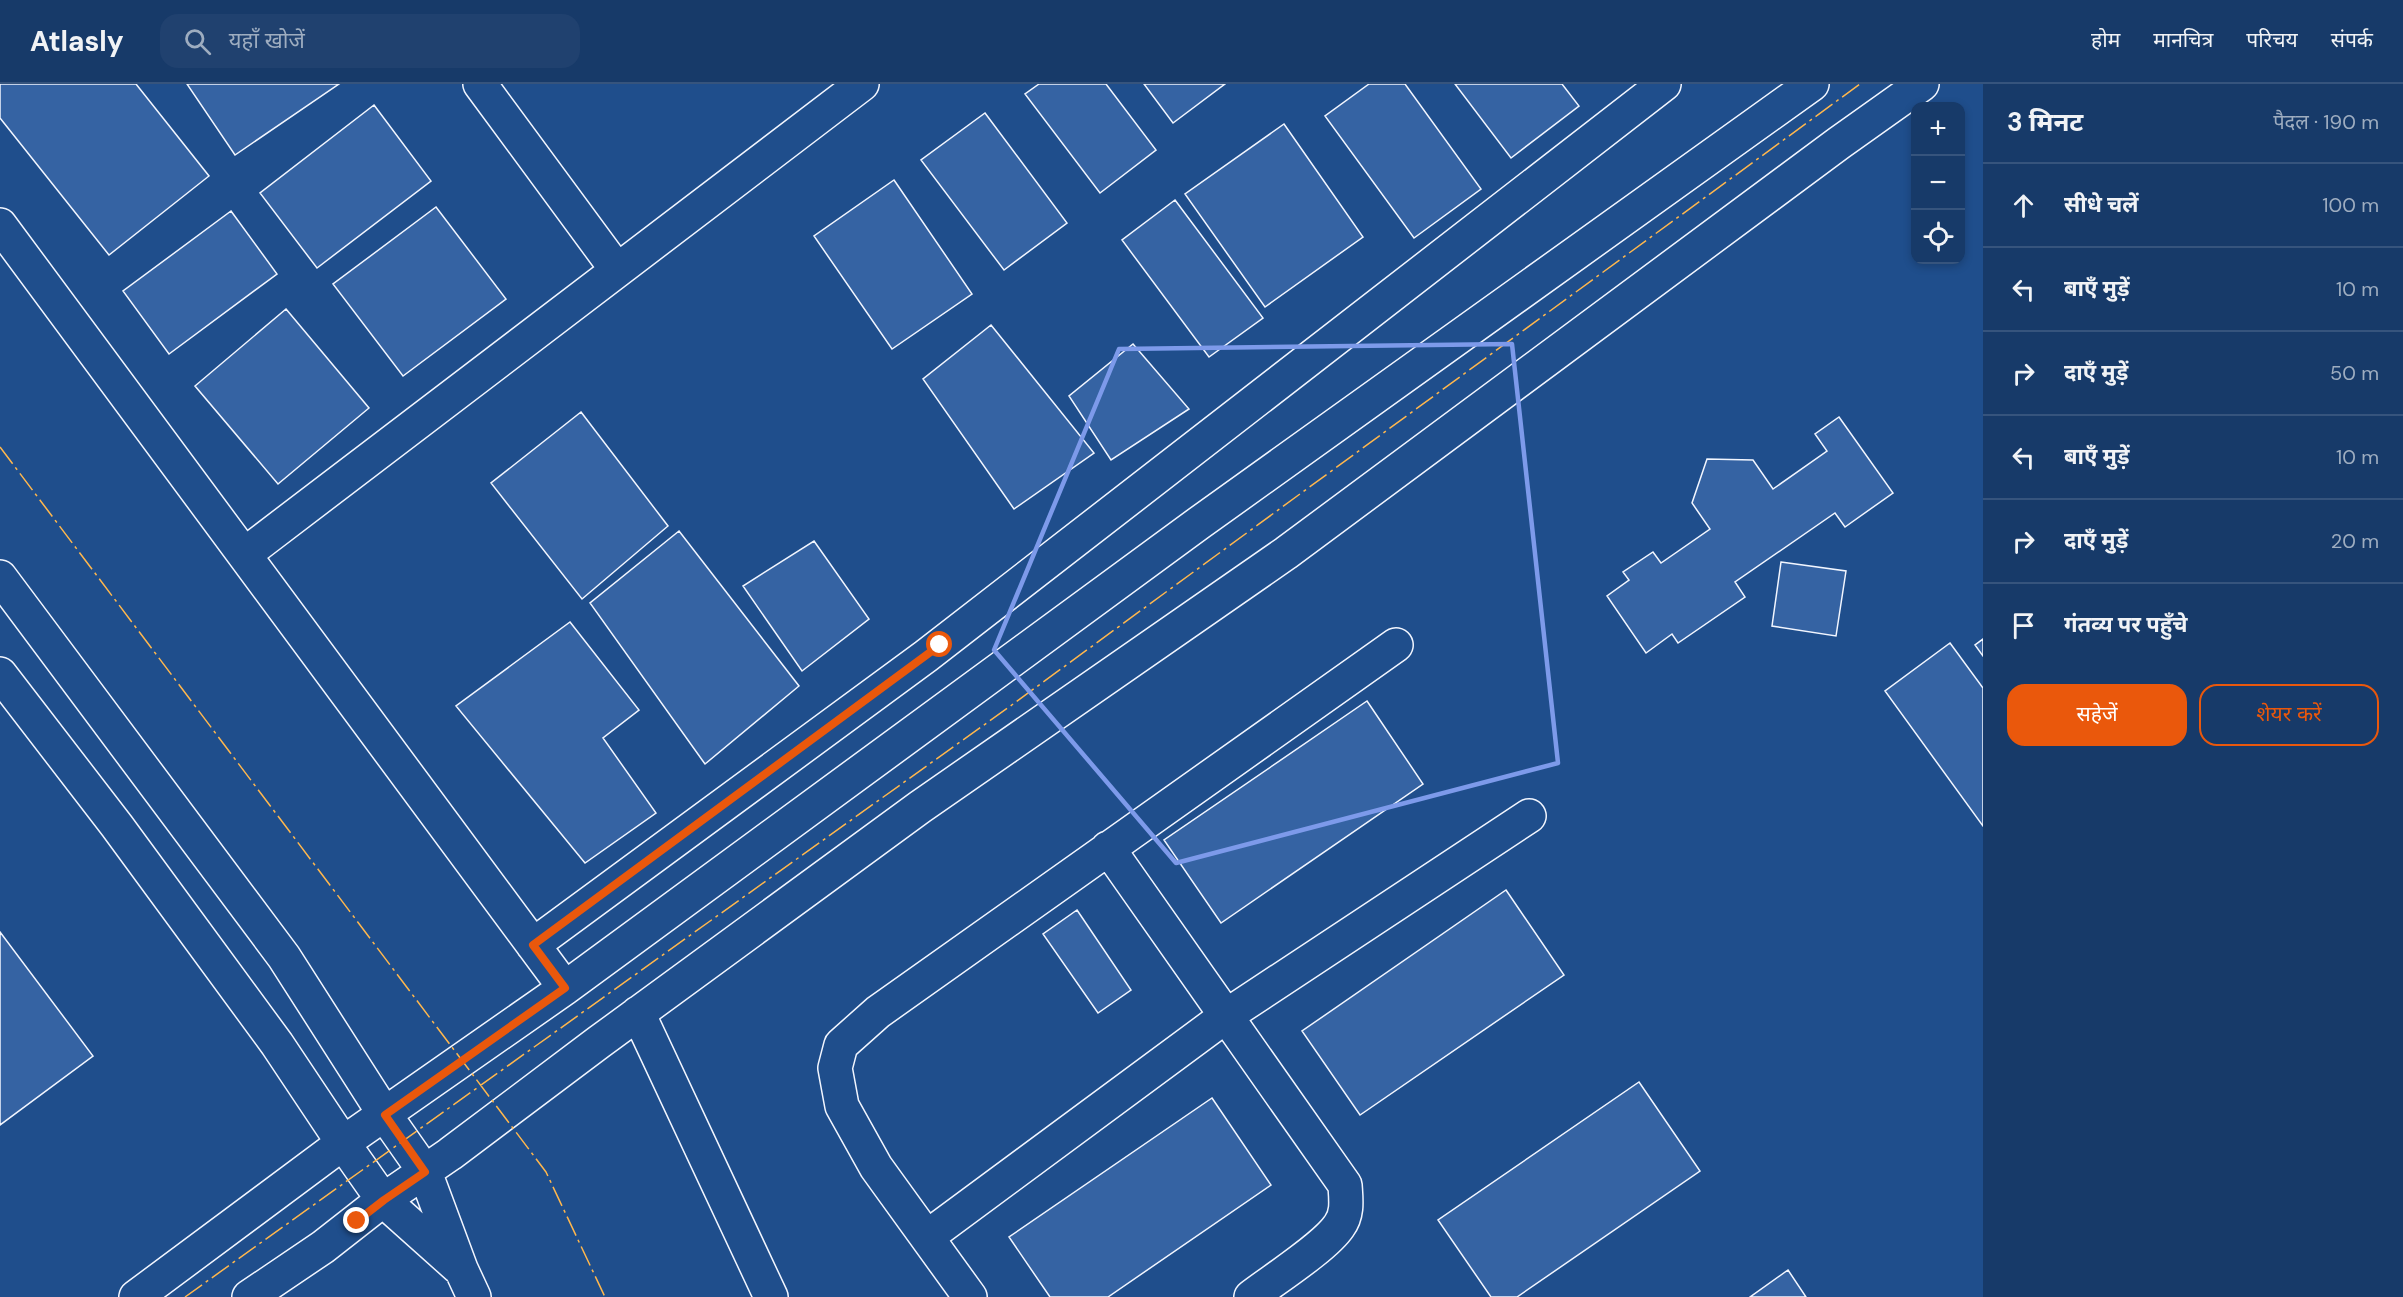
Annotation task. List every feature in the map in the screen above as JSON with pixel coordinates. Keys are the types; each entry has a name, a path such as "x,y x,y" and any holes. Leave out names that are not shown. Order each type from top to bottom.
{"street":[{"path":"480,84 616,270"},
{"path":"245,554 862,84"},
{"path":"533,945 917,663 1664,84"},
{"path":"136,1297 343,1143 565,988 1199,523 1812,84"},
{"path":"249,1297 323,1247 940,793 1294,547 1811,163 1922,84"},
{"path":"0,225 565,988"},
{"path":"0,577 284,957 385,1115 425,1172 467,1283"},
{"path":"970,1297 876,1167 842,1106 835,1068 841,1045 878,1012 1396,645"},
{"path":"0,674 117,826 270,1034 384,1200 467,1283"},
{"path":"927,1238 1226,1016 1529,816"},
{"path":"1108,848 1345,1185 1347,1208 1339,1226 1318,1246 1251,1297"},
{"path":"638,1013 771,1297"}],"highlighted area":[{"path":"1512,344 1558,763 1176,863 994,650 1119,349"}],"building":[{"path":"0,84 136,84 209,176 109,255 0,118"},
{"path":"187,84 339,84 235,155"},
{"path":"1039,84 1106,84 1156,150 1100,193 1025,94"},
{"path":"1144,84 1225,84 1173,123"},
{"path":"1369,84 1405,84 1481,189 1414,238 1325,116"},
{"path":"1455,84 1562,84 1579,106 1511,158"},
{"path":"374,105 431,181 317,268 260,193"},
{"path":"985,113 1067,223 1004,270 921,160"},
{"path":"1284,124 1363,237 1265,307 1185,194"},
{"path":"894,180 972,294 892,349 814,236"},
{"path":"1175,200 1263,318 1209,357 1122,240"},
{"path":"436,207 506,299 403,376 333,284"},
{"path":"231,211 277,274 169,354 123,291"},
{"path":"286,309 369,408 278,484 195,386"},
{"path":"991,325 1094,453 1014,509 923,379"},
{"path":"1133,344 1189,409 1111,460 1069,396"},
{"path":"581,412 668,526 582,599 491,483"},
{"path":"1839,417 1893,493 1845,527 1835,513 1735,582 1745,597 1678,643 1672,634 1646,653 1607,596 1629,580 1623,572 1653,552 1661,563 1710,529 1692,503 1707,459 1753,460 1773,489 1827,451 1815,434"},
{"path":"679,531 799,686 705,764 590,603"},
{"path":"814,541 869,619 802,671 743,586"},
{"path":"1781,562 1846,571 1836,636 1772,626"},
{"path":"570,622 639,710 603,738 656,813 585,863 456,706"},
{"path":"1983,639 1983,656 1975,645"},
{"path":"1950,643 1983,688 1983,826 1885,691"},
{"path":"1367,701 1423,784 1221,923 1164,840"},
{"path":"1506,890 1564,975 1360,1115 1302,1031"},
{"path":"1077,910 1131,990 1098,1013 1043,934"},
{"path":"0,932 93,1056 0,1125"},
{"path":"1639,1082 1700,1171 1517,1297 1491,1297 1438,1220"},
{"path":"1212,1098 1271,1185 1108,1297 1050,1297 1009,1237"},
{"path":"1788,1270 1806,1297 1750,1297"}],"power":[{"path":"185,1297 1009,707 1860,84"},
{"path":"0,447 546,1172 605,1297"}],"route":[{"path":"357,1221 425,1172 385,1115 565,988 533,945 940,645"}]}
